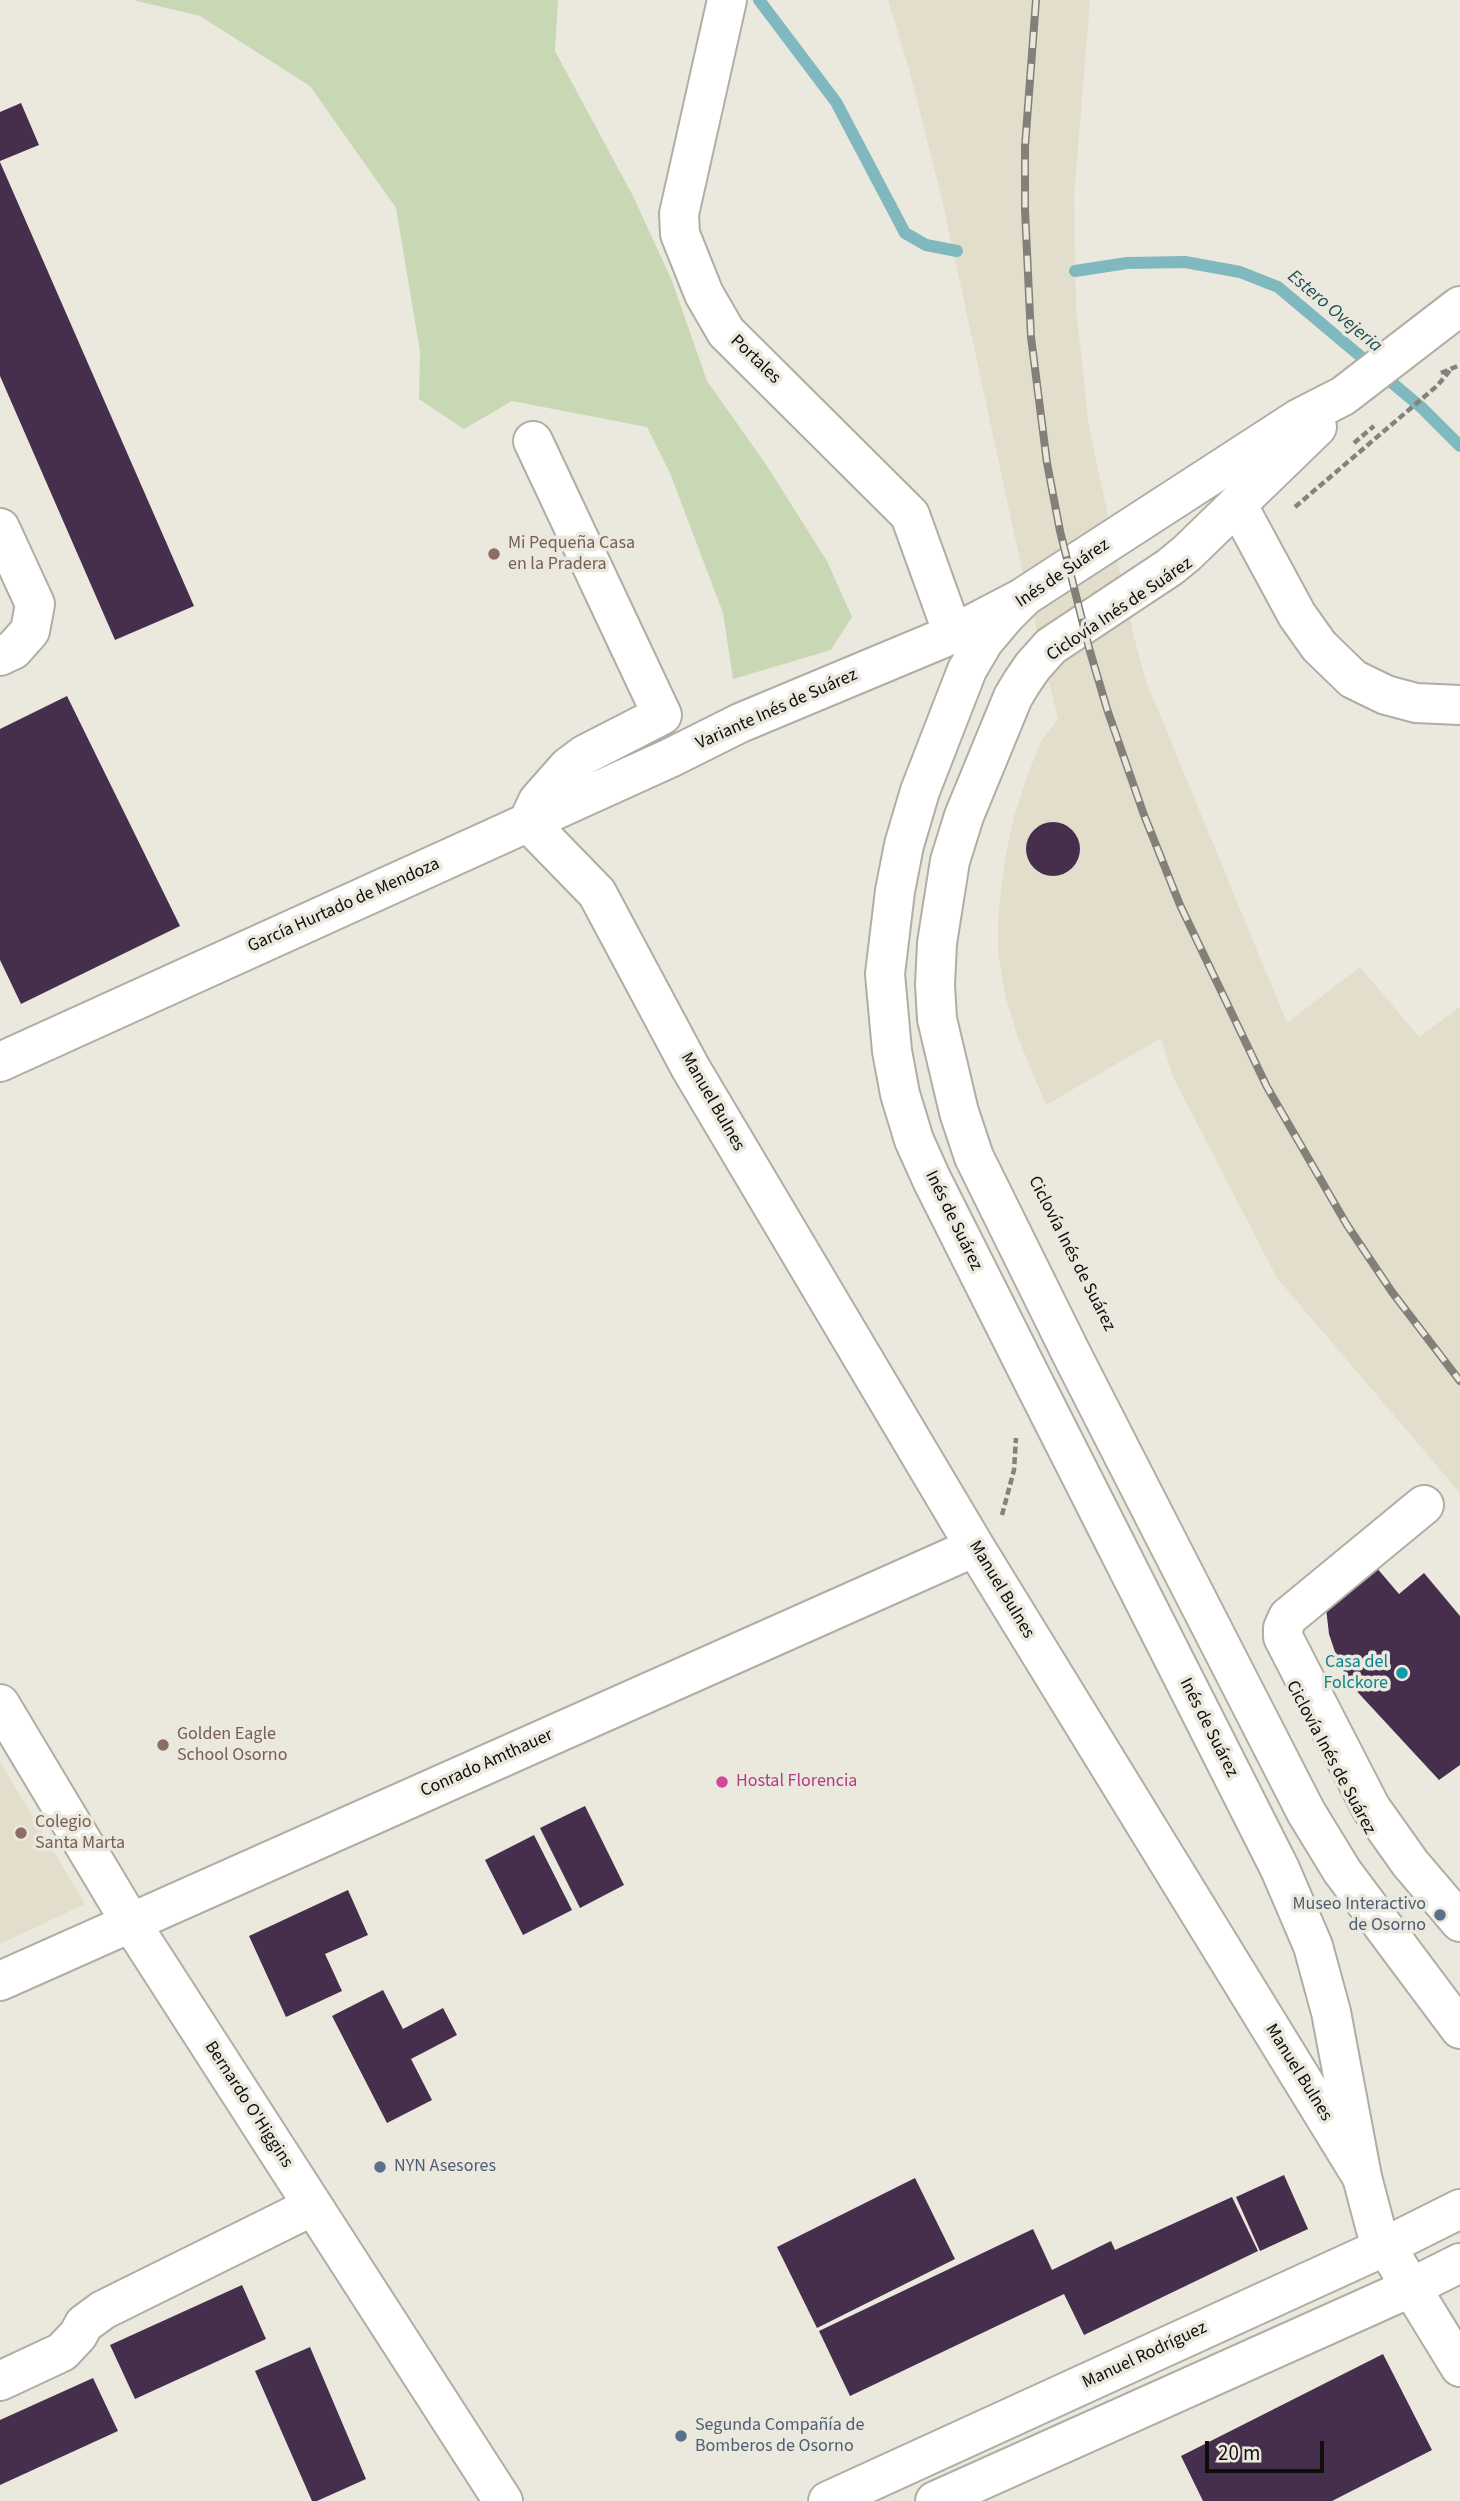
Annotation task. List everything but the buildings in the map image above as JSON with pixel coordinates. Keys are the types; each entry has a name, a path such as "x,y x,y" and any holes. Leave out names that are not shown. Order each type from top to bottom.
{"street":[{"name":"Portales","path":"727,0 679,214 680,234 704,294 726,332 910,515 953,634"},
{"name":"Inés de Suárez","path":"1362,2178 1331,2012 1313,1946 1280,1869 914,1140 900,1094 892,1051 886,974 904,845 920,791 967,670 984,641 1025,596 1298,419 1343,396 1460,306"},
{"name":"Inés de Suárez","path":"1343,396 1315,429 1170,567 1051,646 1032,666 1013,697 964,816 950,861 937,943 937,1019 946,1066 974,1157 1073,1357 1306,1812 1342,1871 1454,2009"},
{"path":"528,822 538,800 568,767 584,755 662,715 533,441"},
{"path":"1237,504 1297,615 1319,646 1353,679 1386,695 1416,703 1460,705"},
{"path":"0,528 35,604 30,631 13,650 0,656"},
{"name":"Variante Inés de Suárez","path":"528,822 740,723 953,634 1025,596"},
{"name":"García Hurtado de Mendoza","path":"0,1062 528,822"},
{"name":"Manuel Bulnes","path":"528,822 597,893 690,1067 975,1547 1362,2178 1376,2230 1454,2350"},
{"path":"1032,1379 1073,1357"},
{"path":"1424,1505 1288,1617 1283,1628 1283,1637 1371,1808 1410,1863 1460,1922"},
{"name":"Conrado Amthauer","path":"0,1981 975,1547"},
{"name":"Bernardo O'Higgins","path":"0,1704 131,1923 503,2501"},
{"path":"0,2381 62,2352 84,2324 103,2310 313,2206"},
{"name":"Manuel Rodríguez","path":"828,2501 1386,2246 1460,2209"},
{"path":"935,2501 1460,2263"}],"path":[{"path":"1287,514 1438,386 1460,358"},
{"path":"975,1547 987,1539 998,1524 1007,1503 1016,1436"}],"shaded area":[{"path":"888,0 1090,0 1074,197 1076,307 1089,427 1146,681 1287,1023 1360,967 1419,1037 1460,1007 1460,1493 1277,1278 1173,1077 1161,1038 1046,1105 1018,1038 1006,998 998,953 998,917 1005,859 1026,779 1041,741 1058,719 1019,556 942,199 910,73"},
{"name":"Colegio Santa Marta","path":"0,1762 85,1904 0,1944"}],"green space":[{"path":"133,0 558,0 555,51 633,196 672,281 707,381 765,463 827,561 852,617 831,650 733,679 723,613 670,473 647,427 512,401 464,429 419,399 420,351 396,208 310,86 200,16"}],"waterway":[{"name":"Estero Ovejeria","path":"759,0 836,102 905,233 926,245 957,251"},
{"name":"Estero Ovejeria","path":"1075,271 1127,263 1185,262 1240,272 1278,287 1422,408 1460,446"}],"railway":[{"path":"1036,0 1025,147 1031,337 1047,463 1060,531 1107,709 1144,815 1180,905 1267,1087 1347,1225 1392,1292 1460,1381"}],"place":[{"name":"Mi Pequeña Casa en la Pradera","path":"494,554"},
{"name":"Casa del Folckore","path":"1402,1673"},
{"name":"Golden Eagle School Osorno","path":"163,1745"},
{"name":"Hostal Florencia","path":"722,1782"},
{"name":"Colegio Santa Marta","path":"21,1833"},
{"name":"Museo Interactivo de Osorno","path":"1440,1915"},
{"name":"NYN Asesores","path":"380,2167"},
{"name":"Segunda Compañía de Bomberos de Osorno","path":"681,2436"}]}
